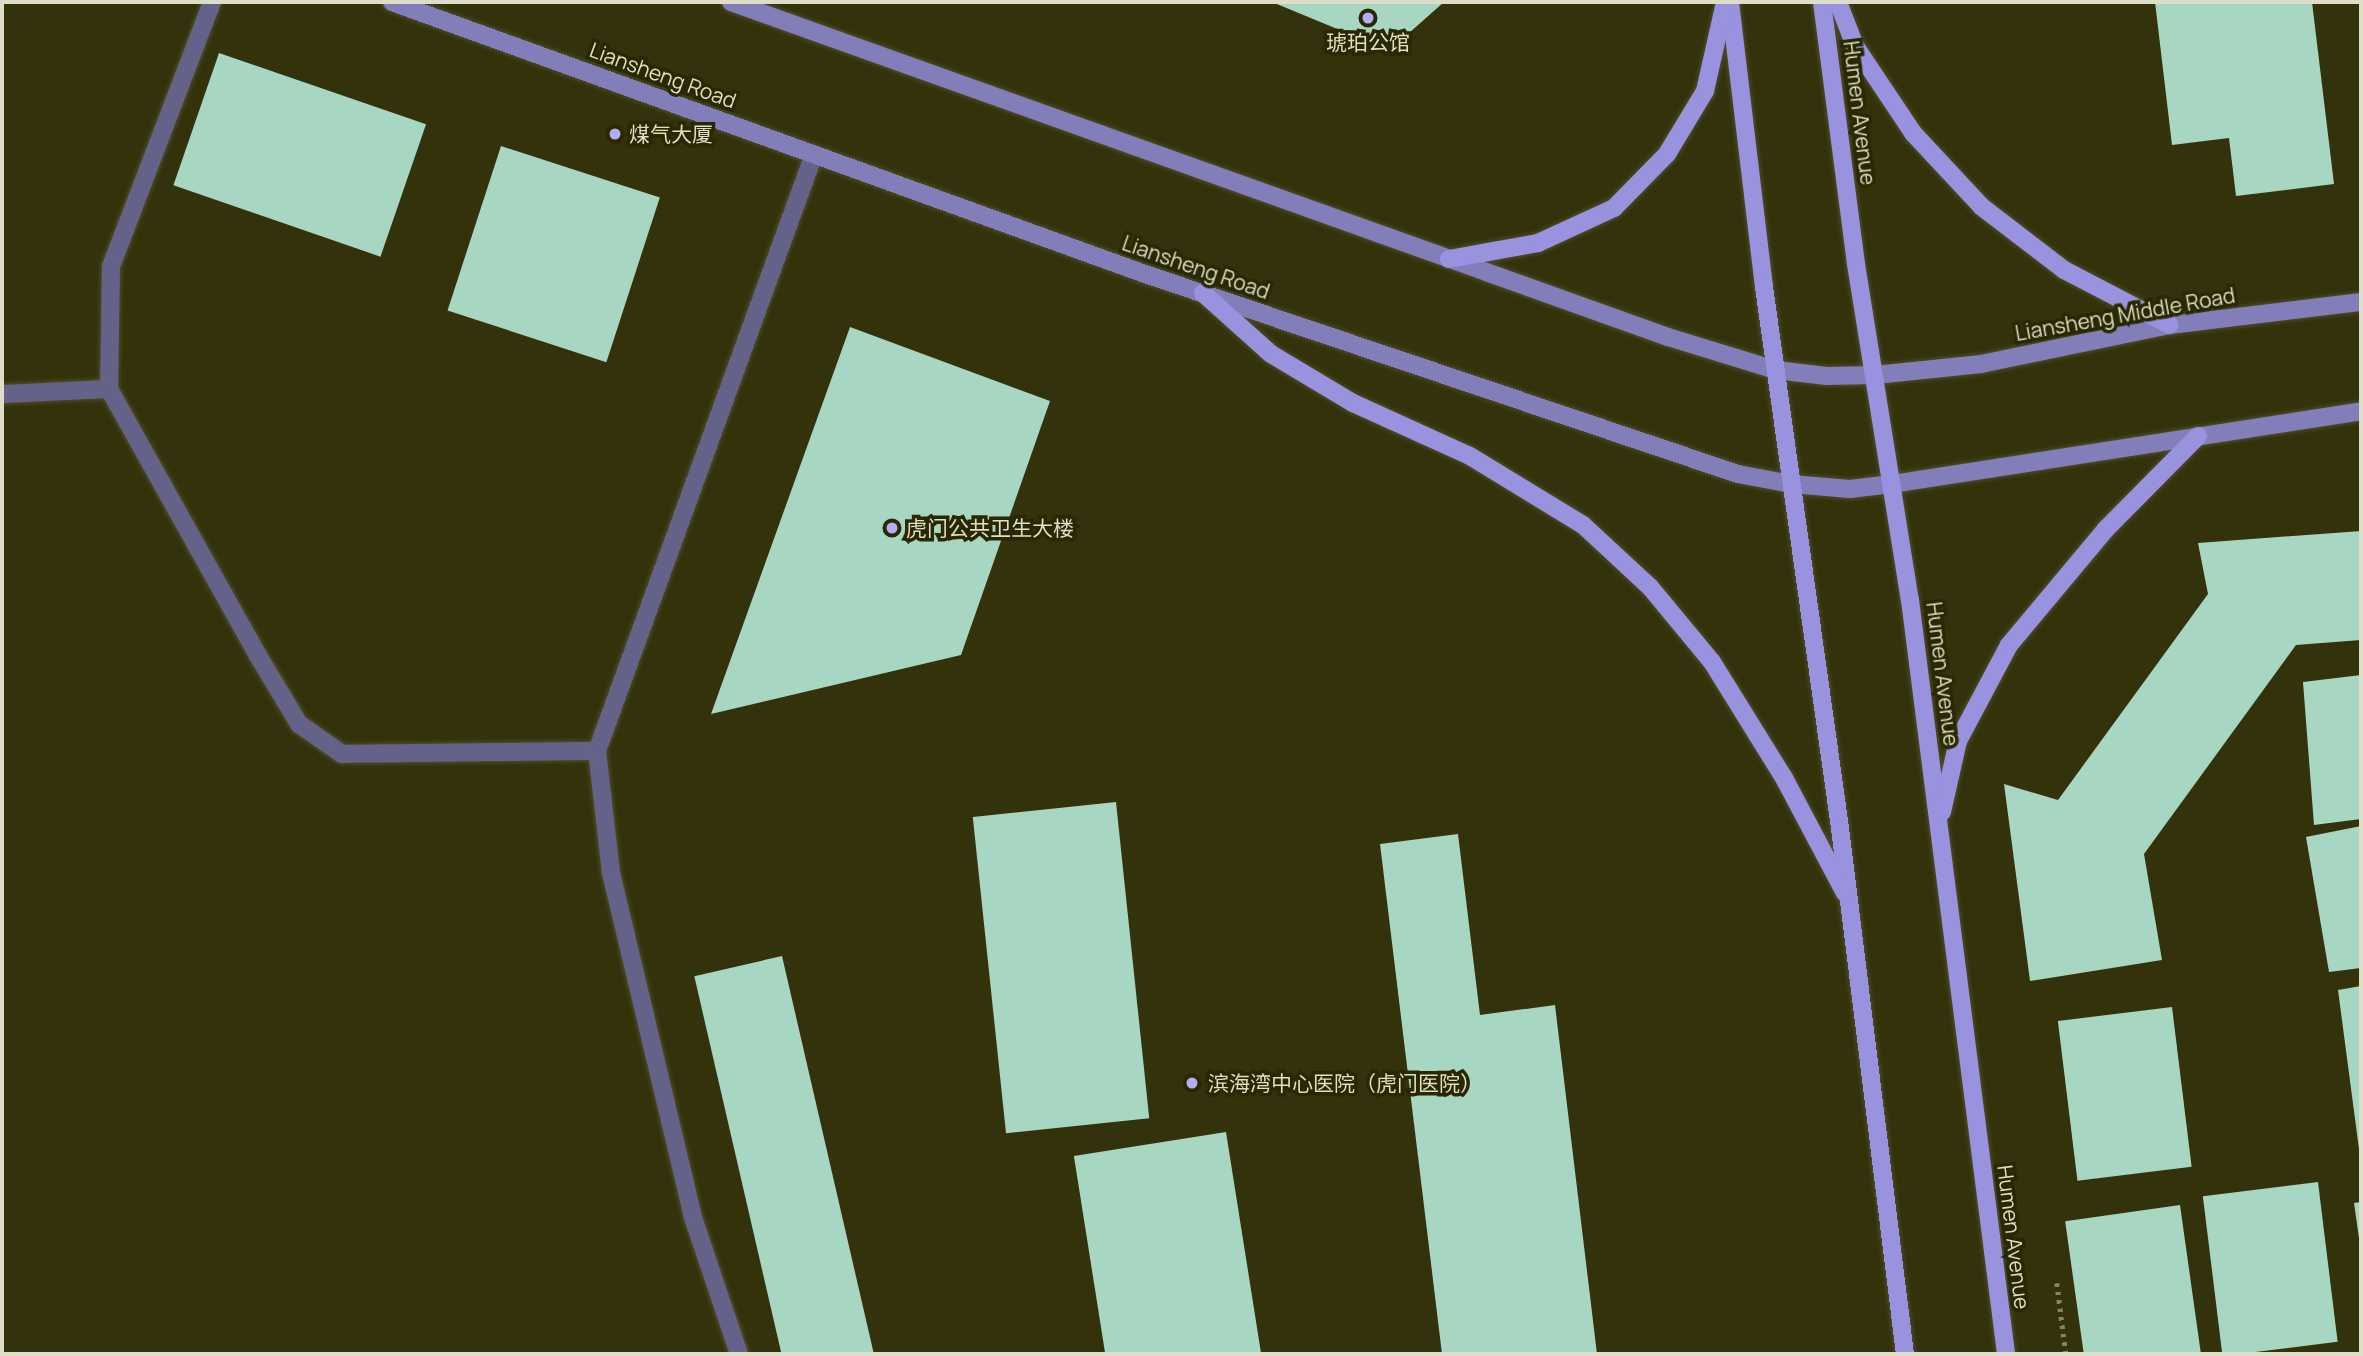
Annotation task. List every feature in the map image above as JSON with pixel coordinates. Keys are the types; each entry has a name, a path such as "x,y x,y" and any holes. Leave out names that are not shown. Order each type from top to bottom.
{"main road":[{"name":"Liansheng Road","path":"392,2 1203,293 1738,474 1791,484 1850,489 2198,436"},
{"path":"731,2 1668,337 1776,370 1827,376 1875,375"},
{"path":"1449,258 1538,243 1614,208 1667,154 1706,91 1728,2"},
{"path":"1728,2 1791,484 1850,902 1905,1354"},
{"name":"Humen Avenue","path":"1822,2 1856,264 1892,484 1939,826 2006,1354"},
{"path":"1838,2 1855,46 1913,133 1982,207 2064,270 2170,325"},
{"path":"1203,293 1271,354 1353,403 1470,456 1583,525 1650,587 1712,662 1784,778 1850,902"},
{"name":"Liansheng Middle Road","path":"1875,375 1981,363 2170,325 2361,302"},
{"path":"1939,826 1958,741 2009,645 2106,529 2198,436 2361,411"}],"street":[{"path":"212,2 111,266 109,389 250,642 299,724 342,754 597,751"},
{"path":"739,1354 693,1217 611,873 597,751 814,154"},
{"path":"2,394 109,389"}],"path":[{"path":"2057,1283 2066,1354"}],"building":[{"name":"琥珀公馆","path":"1272,2 1444,2 1400,41 1347,33"},
{"path":"2155,2 2312,2 2334,184 2236,196 2229,138 2172,145"},
{"path":"219,53 426,124 380,257 173,185"},
{"path":"501,146 660,198 606,362 448,311"},
{"name":"虎门公共卫生大楼","path":"850,327 1050,401 961,655 711,714"},
{"path":"2361,531 2361,640 2296,645 2144,854 2162,960 2030,981 2004,784 2058,800 2208,594 2198,543"},
{"path":"2361,675 2361,819 2314,825 2303,682"},
{"path":"1116,802 1149,1118 1006,1133 973,817"},
{"path":"2361,826 2361,968 2329,972 2306,837"},
{"path":"1458,834 1480,1015 1555,1005 1597,1354 1442,1354 1380,844"},
{"path":"782,956 874,1354 782,1354 694,976"},
{"path":"2361,986 2361,1148 2359,1149 2338,990"},
{"path":"2172,1007 2192,1167 2077,1181 2058,1021"},
{"path":"1226,1132 1261,1354 1105,1354 1074,1156"},
{"path":"2318,1182 2338,1342 2222,1354 2203,1196"},
{"path":"2361,1202 2361,1245 2360,1245 2354,1203"},
{"path":"2180,1205 2201,1354 2084,1354 2065,1221"}],"place":[{"name":"琥珀公馆","path":"1368,18"},
{"name":"煤气大厦","path":"615,134"},
{"name":"虎门公共卫生大楼","path":"892,528"},
{"name":"滨海湾中心医院（虎门医院）","path":"1192,1083"}]}
